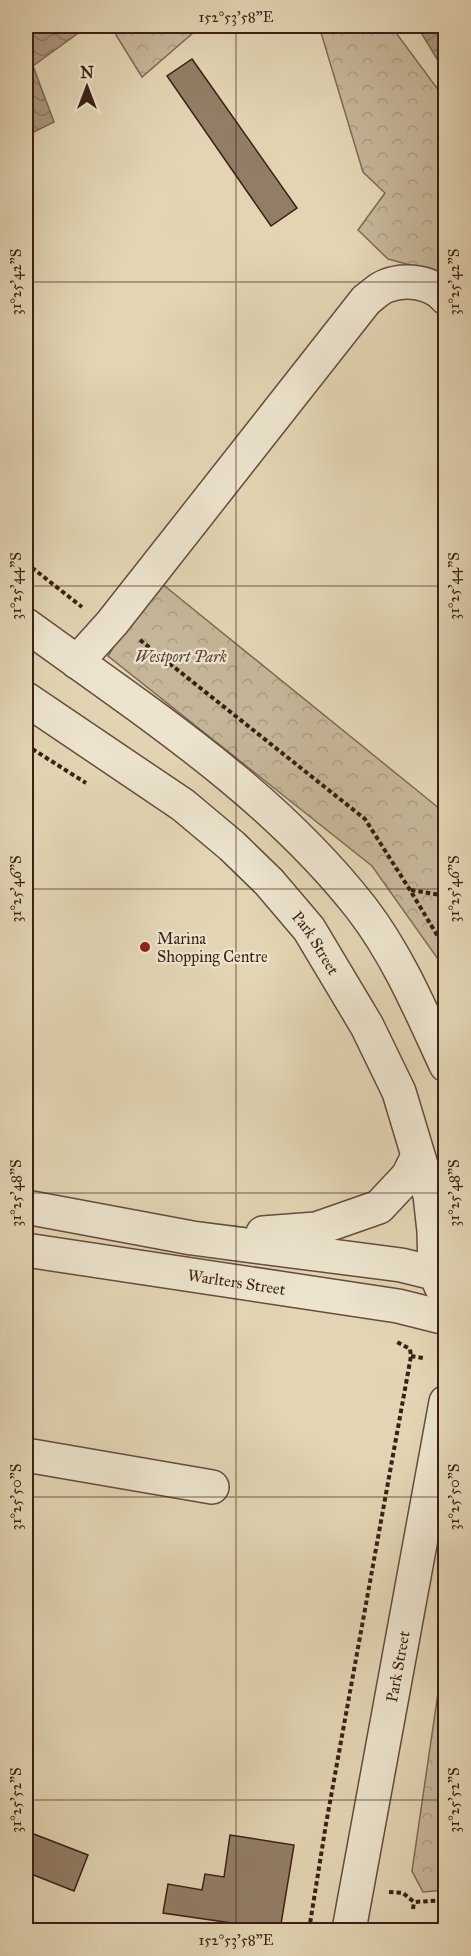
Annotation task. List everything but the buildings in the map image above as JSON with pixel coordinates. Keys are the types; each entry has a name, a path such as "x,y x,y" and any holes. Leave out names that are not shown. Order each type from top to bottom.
{"street":[{"path":"77,662 112,623 366,300 378,290 404,282 431,287 446,298"},
{"path":"26,625 237,782 297,834 363,911 408,981 446,1065"},
{"name":"Park Street","path":"26,699 183,805 232,846 269,882 309,929 367,1026 399,1092 430,1195 442,1282"},
{"path":"192,1238 316,1229 379,1207 408,1176 418,1156"},
{"path":"26,1207 192,1238 401,1265 442,1282"},
{"name":"Warlters Street","path":"26,1250 398,1306 446,1318"},
{"name":"Park Street","path":"350,1930 446,1402"},
{"path":"26,1455 212,1486"}],"path":[{"path":"26,563 89,613"},
{"path":"134,635 365,819 446,950"},
{"path":"26,745 95,789"},
{"path":"410,890 446,896"},
{"path":"309,1930 326,1824 411,1356 410,1349 394,1341 395,1334"},
{"path":"411,1356 423,1358"},
{"path":"388,1892 403,1893 414,1902 446,1900"},
{"path":"413,1909 414,1902"}],"green space":[{"path":"123,26 201,26 142,77 116,35"},
{"path":"319,26 391,26 445,99 445,279 418,267 388,259 358,230 385,193 363,172"},
{"name":"Westport Park","path":"161,583 445,813 445,977 438,959 372,866 108,656 130,620"},
{"path":"445,1645 445,1890 423,1892 412,1871"}],"water":[{"path":"26,26 88,26 33,66 54,122 26,136"},
{"path":"417,26 445,26 445,72"}],"place":[{"name":"Marina Shopping Centre","path":"145,947"}]}
